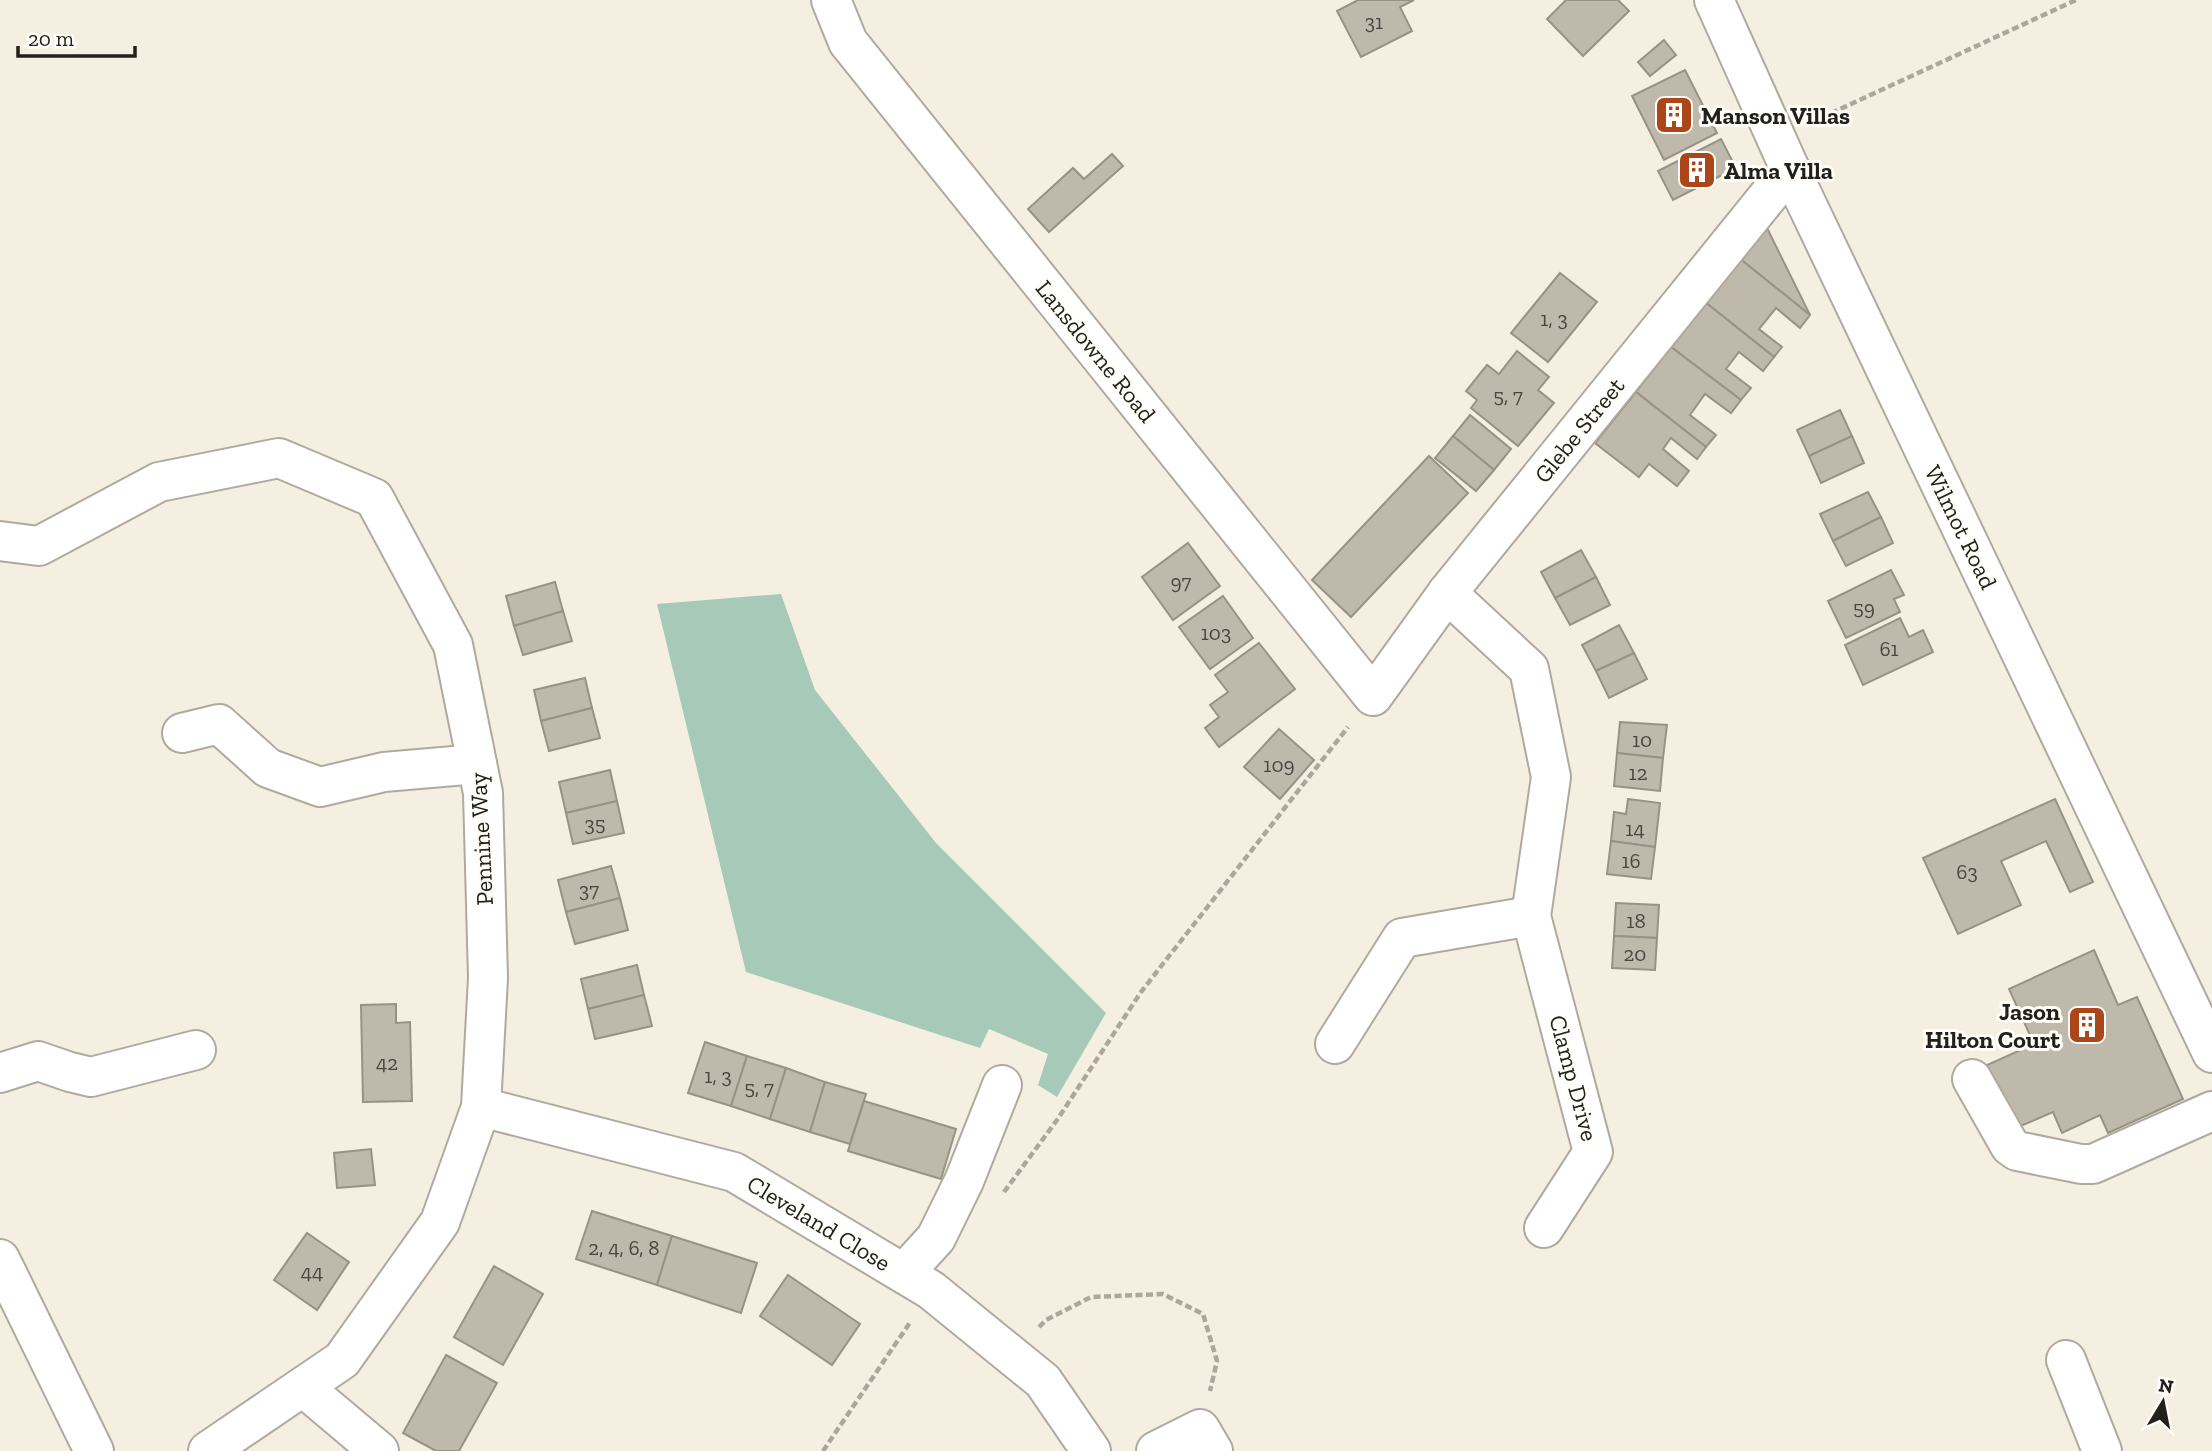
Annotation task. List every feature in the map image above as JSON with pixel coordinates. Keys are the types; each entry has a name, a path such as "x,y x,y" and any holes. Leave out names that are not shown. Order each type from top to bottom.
{"street":[{"name":"Lansdowne Road","path":"831,0 848,42 1373,696"},
{"name":"Wilmot Road","path":"1714,0 1790,169 2209,1042"},
{"name":"Glebe Street","path":"1373,696 1447,593 1790,169"},
{"name":"Pennine Way","path":"0,541 39,546 159,482 279,458 374,498 453,645 483,793 488,978 481,1107 440,1222 342,1360 208,1451"},
{"name":"Clamp Drive","path":"1447,593 1528,669 1551,777 1531,916 1593,1152 1544,1228"},
{"path":"183,733 219,724 268,768 320,787 384,772 478,764"},
{"path":"1335,1044 1402,937 1531,916"},
{"path":"0,1073 38,1061 91,1077 196,1050"},
{"path":"1972,1079 2010,1146 2017,1151 2081,1164 2104,1161 2212,1111"},
{"path":"918,1282 964,1181 1002,1085"},
{"name":"Cleveland Close","path":"481,1107 734,1172 918,1282 1042,1381 1091,1451"},
{"path":"0,1259 94,1451"},
{"path":"2066,1360 2102,1451"},
{"path":"303,1387 379,1451"},
{"path":"1156,1451 1206,1440"}],"path":[{"path":"1775,135 1830,115 2076,0"},
{"path":"1002,1194 1058,1120 1141,992 1373,696"},
{"path":"823,1451 918,1282"},
{"path":"1012,1356 1046,1320 1091,1297 1163,1294 1203,1314 1217,1361 1206,1440"}],"green space":[{"path":"781,594 815,690 936,843 1106,1013 1057,1097 1038,1085 1048,1054 989,1029 980,1048 746,972 657,604"}],"building":[{"path":"1358,0 1414,0 1400,7 1412,31 1361,57 1337,11"},
{"path":"1566,0 1618,0 1629,11 1583,56 1547,19"},
{"path":"1664,40 1676,55 1650,76 1638,62"},
{"name":"Manson Villas","path":"1685,70 1717,133 1664,160 1632,96"},
{"name":"Alma Villa","path":"1721,139 1736,168 1673,200 1658,171"},
{"path":"1112,154 1123,166 1049,232 1028,209 1073,168 1084,179"},
{"path":"1766,226 1810,315 1739,258"},
{"path":"1739,258 1810,315 1800,328 1776,308 1759,329 1782,347 1774,357 1705,302"},
{"path":"1560,273 1597,302 1548,362 1511,333"},
{"path":"1705,302 1774,357 1763,371 1739,352 1726,369 1751,388 1741,400 1671,347"},
{"path":"1671,347 1741,400 1731,413 1705,394 1690,415 1716,435 1706,447 1636,392"},
{"path":"1517,351 1549,377 1538,390 1554,403 1518,446 1471,408 1477,400 1466,391 1487,365 1499,374"},
{"path":"1636,392 1706,447 1697,459 1671,438 1663,449 1689,471 1677,486 1649,464 1639,477 1595,443"},
{"path":"1840,410 1852,436 1809,456 1797,430"},
{"path":"1470,415 1511,449 1494,470 1453,436"},
{"path":"1453,436 1494,470 1476,491 1435,458"},
{"path":"1852,436 1864,463 1821,483 1809,456"},
{"path":"1429,456 1468,493 1351,617 1312,580"},
{"path":"1868,492 1881,517 1833,541 1820,514"},
{"path":"1881,517 1893,543 1846,566 1833,541"},
{"path":"1188,543 1220,586 1173,620 1142,577"},
{"path":"1581,550 1596,577 1555,598 1541,572"},
{"path":"1891,570 1904,595 1894,599 1900,612 1846,638 1828,601"},
{"path":"1596,577 1610,605 1570,625 1555,598"},
{"path":"555,582 563,611 514,626 506,596"},
{"path":"1223,596 1253,638 1210,669 1179,627"},
{"path":"563,611 572,641 523,655 514,626"},
{"path":"1900,618 1909,637 1923,630 1933,652 1863,685 1845,645"},
{"path":"1619,625 1634,653 1596,671 1582,645"},
{"path":"1259,643 1295,689 1219,747 1205,728 1219,717 1210,705 1228,692 1215,675"},
{"path":"1634,653 1647,679 1609,698 1596,671"},
{"path":"585,678 592,708 541,721 534,690"},
{"path":"592,708 600,738 549,751 541,721"},
{"path":"1620,722 1667,725 1663,758 1617,753"},
{"path":"1279,729 1314,760 1280,799 1244,767"},
{"path":"1617,753 1663,758 1660,791 1614,786"},
{"path":"610,770 617,801 566,813 559,782"},
{"path":"1628,799 1660,803 1655,847 1611,841 1614,812 1626,814"},
{"path":"2055,799 2093,882 2070,892 2046,841 2001,861 2021,905 1958,934 1923,858"},
{"path":"617,801 624,833 573,844 566,813"},
{"path":"1611,841 1655,847 1651,879 1607,874"},
{"path":"611,866 620,898 566,912 558,880"},
{"path":"620,898 628,930 575,944 566,912"},
{"path":"1616,903 1659,905 1657,938 1614,936"},
{"path":"1614,936 1657,938 1655,970 1612,968"},
{"name":"Jason Hilton Court","path":"2094,950 2118,1005 2137,997 2183,1099 2108,1133 2100,1115 2062,1133 2053,1112 2014,1129 1985,1066 2034,1044 2009,989"},
{"path":"637,965 644,995 588,1009 581,979"},
{"path":"644,995 652,1026 595,1039 588,1009"},
{"path":"396,1004 396,1023 410,1022 412,1101 363,1102 361,1005"},
{"path":"705,1042 747,1056 731,1106 688,1093"},
{"path":"747,1056 786,1068 770,1119 731,1106"},
{"path":"786,1068 825,1082 810,1132 770,1119"},
{"path":"825,1082 866,1094 850,1144 810,1132"},
{"path":"864,1101 956,1129 941,1179 848,1151"},
{"path":"371,1149 375,1185 337,1188 334,1153"},
{"path":"592,1211 672,1236 657,1285 576,1259"},
{"path":"307,1233 349,1262 317,1310 274,1280"},
{"path":"672,1236 757,1263 741,1313 657,1285"},
{"path":"494,1266 543,1294 503,1365 454,1337"},
{"path":"788,1275 860,1324 832,1365 760,1316"},
{"path":"446,1355 497,1383 459,1451 436,1451 403,1433"}],"place":[{"name":"Manson Villas","path":"1674,115"},
{"name":"Alma Villa","path":"1697,170"},
{"name":"Jason Hilton Court","path":"2087,1025"}]}
